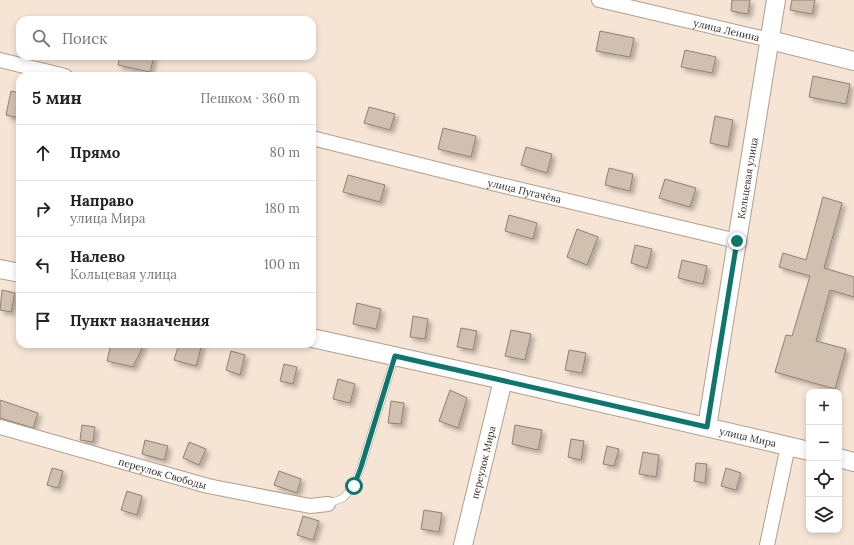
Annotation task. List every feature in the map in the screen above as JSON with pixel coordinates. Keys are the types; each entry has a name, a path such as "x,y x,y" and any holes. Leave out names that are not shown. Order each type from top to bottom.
{"street":[{"name":"улица Ленина","path":"599,0 854,61"},
{"name":"Кольцевая улица","path":"707,427 776,0"},
{"path":"0,60 49,72"},
{"name":"улица Пугачёва","path":"316,139 488,182 737,241"},
{"path":"0,269 16,273"},
{"name":"улица Мира","path":"316,339 503,380 806,450"},
{"name":"переулок Мира","path":"464,545 503,380"},
{"name":"переулок Свободы","path":"0,427 208,486 310,506 328,504"},
{"path":"767,545 788,446"},
{"path":"842,459 854,462"}],"lane":[{"path":"328,504 343,498 354,486 395,356"}],"building":[{"path":"732,0 750,0 748,14 731,11"},
{"path":"792,0 815,0 812,14 790,10"},
{"path":"600,31 634,38 630,57 596,51"},
{"path":"685,50 716,57 712,73 681,67"},
{"path":"119,60 153,60 150,72 118,65"},
{"path":"813,76 850,84 846,104 809,97"},
{"path":"11,91 16,92 16,117 6,115"},
{"path":"369,107 395,114 390,130 364,123"},
{"path":"715,116 733,120 728,147 710,143"},
{"path":"443,128 476,136 471,157 438,149"},
{"path":"526,147 552,154 547,173 521,165"},
{"path":"609,168 633,174 630,191 605,185"},
{"path":"348,175 385,185 380,202 343,192"},
{"path":"665,179 696,188 690,207 659,198"},
{"path":"823,197 842,203 824,268 854,277 854,297 830,290 816,341 846,349 835,389 775,372 786,335 792,336 810,276 779,267 783,253 806,260"},
{"path":"509,215 537,223 533,239 505,231"},
{"path":"577,229 598,237 587,265 567,257"},
{"path":"635,245 652,249 647,268 631,263"},
{"path":"682,260 707,266 703,284 678,278"},
{"path":"2,290 15,293 11,312 0,310"},
{"path":"357,303 381,309 376,329 353,324"},
{"path":"413,316 428,319 425,339 410,337"},
{"path":"461,328 477,331 473,350 457,347"},
{"path":"511,330 531,334 525,360 505,356"},
{"path":"110,348 142,348 133,367 107,361"},
{"path":"178,348 201,348 196,366 174,360"},
{"path":"569,350 586,353 582,373 565,370"},
{"path":"231,351 245,355 240,375 226,370"},
{"path":"284,364 297,367 293,384 280,381"},
{"path":"338,379 355,384 350,403 333,399"},
{"path":"450,390 467,398 458,428 439,421"},
{"path":"0,400 38,413 33,428 0,418"},
{"path":"391,401 404,403 401,424 388,423"},
{"path":"82,425 95,427 93,442 80,440"},
{"path":"515,425 542,430 538,450 512,444"},
{"path":"571,439 584,441 581,460 568,457"},
{"path":"145,440 168,446 164,460 142,454"},
{"path":"189,442 206,449 199,465 183,458"},
{"path":"607,446 619,449 614,466 603,464"},
{"path":"643,452 659,455 656,477 639,474"},
{"path":"696,463 707,464 705,483 694,481"},
{"path":"52,468 63,471 58,488 47,485"},
{"path":"726,468 741,473 736,490 721,486"},
{"path":"279,471 301,479 297,493 274,485"},
{"path":"127,491 142,496 137,515 121,510"},
{"path":"424,510 442,513 439,532 421,529"},
{"path":"303,516 319,521 313,540 297,535"}],"route":[{"path":"354,486 395,356 707,427 737,241"}]}
